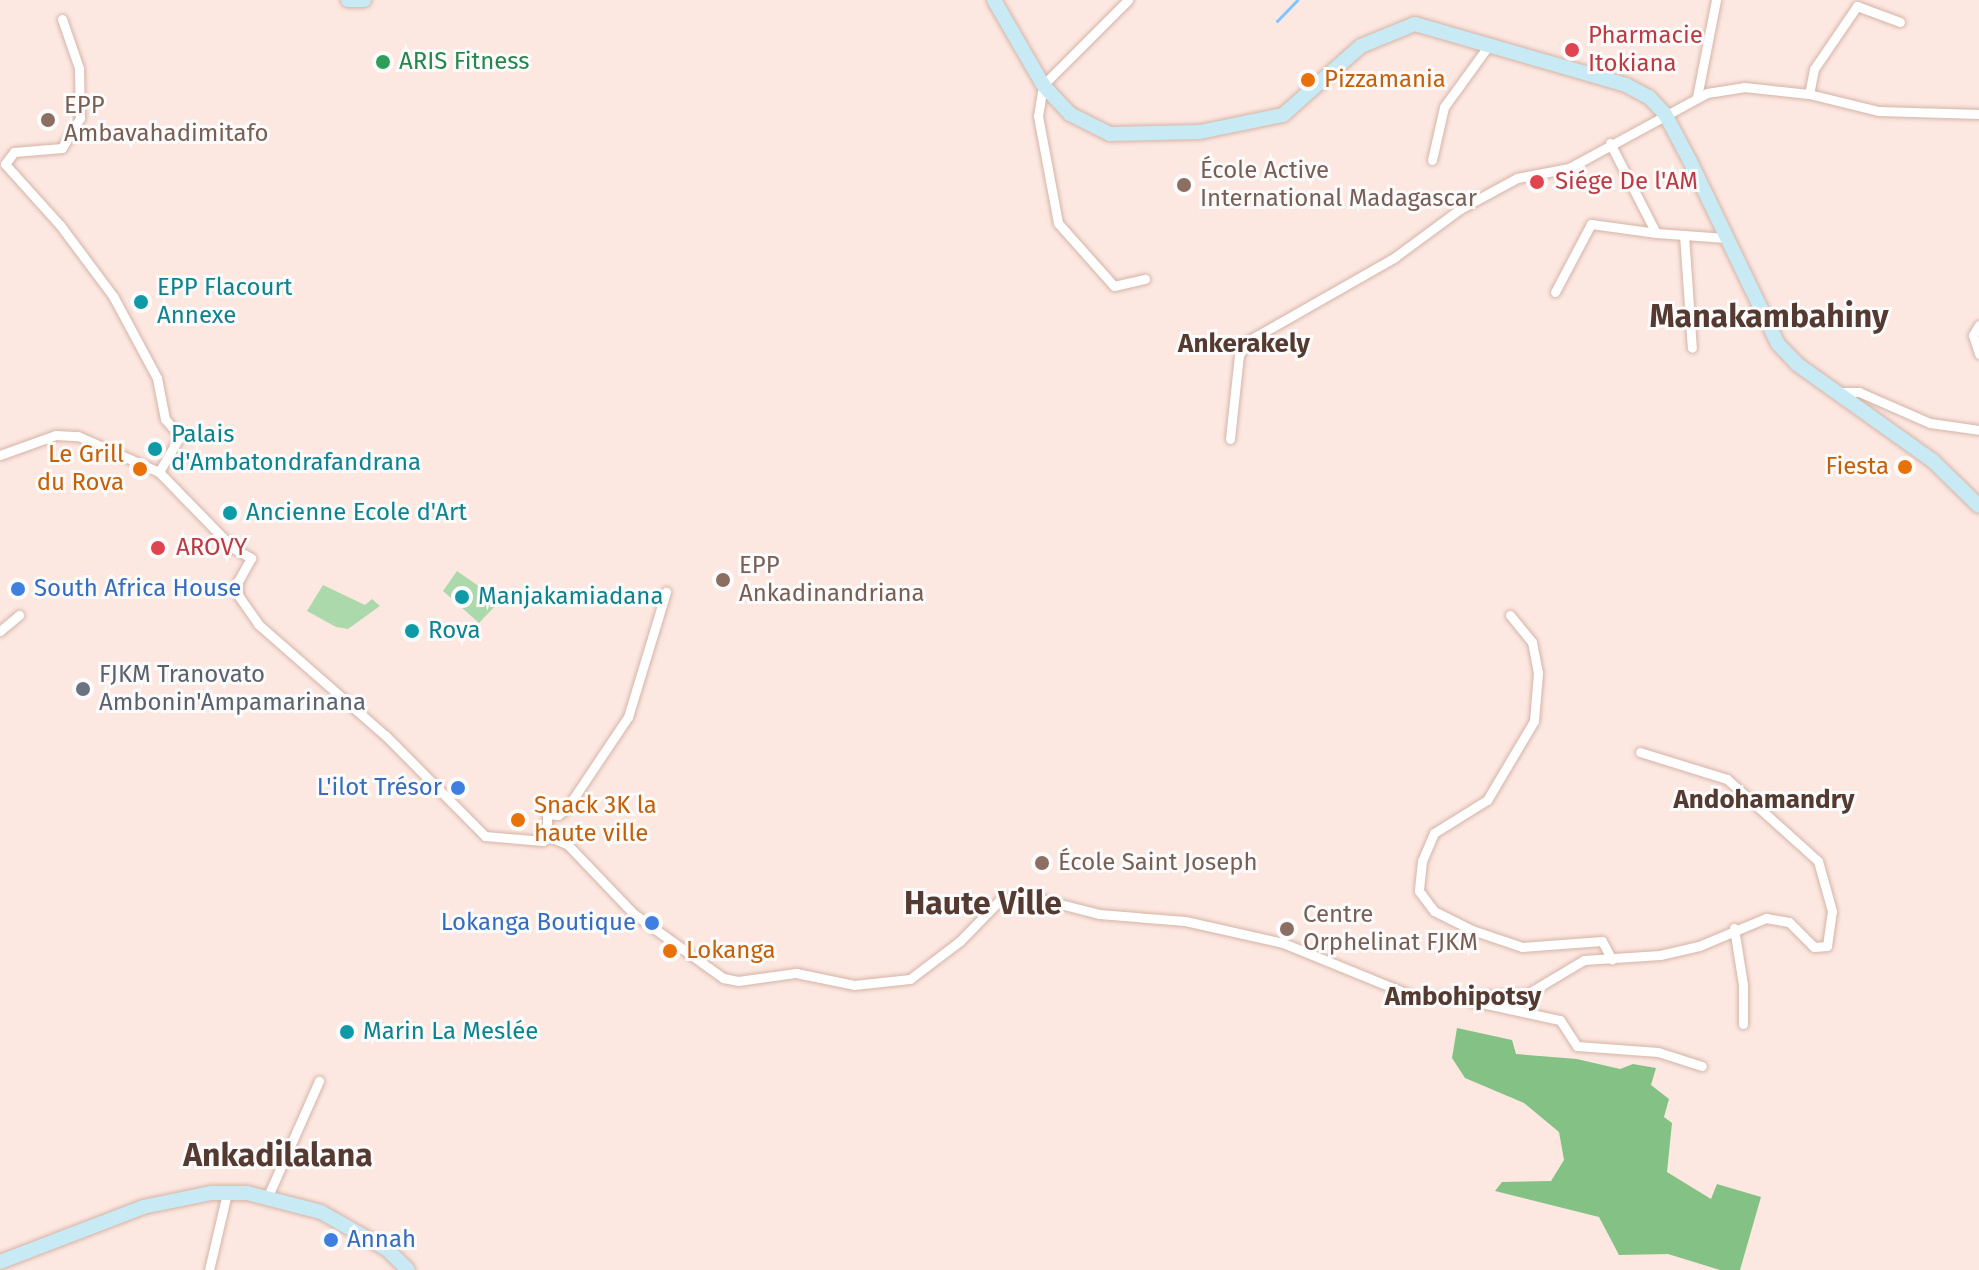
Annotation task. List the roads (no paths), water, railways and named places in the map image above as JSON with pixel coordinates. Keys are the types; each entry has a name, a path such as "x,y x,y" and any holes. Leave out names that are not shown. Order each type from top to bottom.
{"street":[{"path":"348,0 364,0"},
{"path":"994,0 1043,85 1070,114 1110,134 1200,132 1283,115 1361,46 1401,27 1430,26 1626,85 1649,97 1665,114 1770,334 1797,364 1933,461 1979,506"},
{"path":"1128,0 1043,85 1038,116 1058,223 1114,286 1145,279"},
{"path":"1697,97 1716,0"},
{"path":"1809,94 1814,69 1857,6 1900,22"},
{"path":"62,19 79,68 80,118 62,148 14,152 5,164 60,225 113,296 157,378 165,419 180,436 159,472"},
{"path":"1432,160 1444,107 1489,45"},
{"path":"1230,439 1239,355 1248,341 1395,257 1460,209 1517,178 1569,168 1697,97 1744,87 1809,94 1879,111 1979,114"},
{"path":"1610,143 1656,233"},
{"path":"1555,292 1591,224 1726,238"},
{"path":"1684,235 1692,348"},
{"path":"1979,325 1973,335 1979,354"},
{"path":"1837,392 1859,392 1930,423 1979,430"},
{"path":"0,455 56,435 78,436 159,472 233,548 251,558 238,581 238,595 258,624 385,735 485,836 543,841 547,836 547,814 558,815 567,808 628,717 666,592"},
{"path":"0,631 19,615"},
{"path":"1510,615 1532,642 1538,673 1534,721 1487,800 1434,833 1422,861 1419,891 1434,911 1472,930 1522,947 1602,941 1612,960"},
{"path":"547,836 580,854 634,914 723,978 738,981 796,973 854,985 910,979 960,941 1000,900 1025,895 1113,917 1227,929 1326,956 1418,998 1527,994 1584,960 1612,960 1699,946 1734,928 1766,918 1789,922 1814,947 1827,946 1832,911 1818,861 1727,779 1640,752"},
{"path":"1734,928 1743,985 1743,1024"},
{"path":"1457,997 1560,1020 1577,1046 1658,1052 1702,1066"},
{"path":"268,1196 319,1081"},
{"path":"209,1270 227,1193"},
{"path":"0,1262 143,1207 227,1193 268,1196 334,1218 388,1250 408,1270"}],"waterway":[{"path":"1277,21 1297,0"}],"place":[{"name":"Pharmacie Itokiana","path":"1572,50"},
{"name":"ARIS Fitness","path":"383,62"},
{"name":"Pizzamania","path":"1308,80"},
{"name":"EPP Ambavahadimitafo","path":"48,120"},
{"name":"Siége De l'AM","path":"1537,182"},
{"name":"École Active International Madagascar","path":"1184,185"},
{"name":"EPP Flacourt Annexe","path":"141,302"},
{"name":"Palais d'Ambatondrafandrana","path":"155,449"},
{"name":"Fiesta","path":"1905,467"},
{"name":"Le Grill du Rova","path":"140,469"},
{"name":"Ancienne Ecole d'Art","path":"230,513"},
{"name":"AROVY","path":"158,548"},
{"name":"EPP Ankadinandriana","path":"723,580"},
{"name":"South Africa House","path":"18,589"},
{"name":"Manjakamiadana","path":"462,597"},
{"name":"Rova","path":"412,631"},
{"name":"FJKM Tranovato Ambonin'Ampamarinana","path":"83,689"},
{"name":"L'ilot Trésor","path":"458,788"},
{"name":"Snack 3K la haute ville","path":"518,820"},
{"name":"École Saint Joseph","path":"1042,863"},
{"name":"Lokanga Boutique","path":"652,923"},
{"name":"Centre Orphelinat FJKM","path":"1287,929"},
{"name":"Lokanga","path":"670,951"},
{"name":"Marin La Meslée","path":"347,1032"},
{"name":"Annah","path":"331,1240"}],"district":[{"name":"Manakambahiny","path":"1769,316"},
{"name":"Ankerakely","path":"1244,344"},
{"name":"Andohamandry","path":"1764,800"},
{"name":"Haute Ville","path":"983,903"},
{"name":"Ambohipotsy","path":"1463,997"},
{"name":"Ankadilalana","path":"278,1155"}]}
